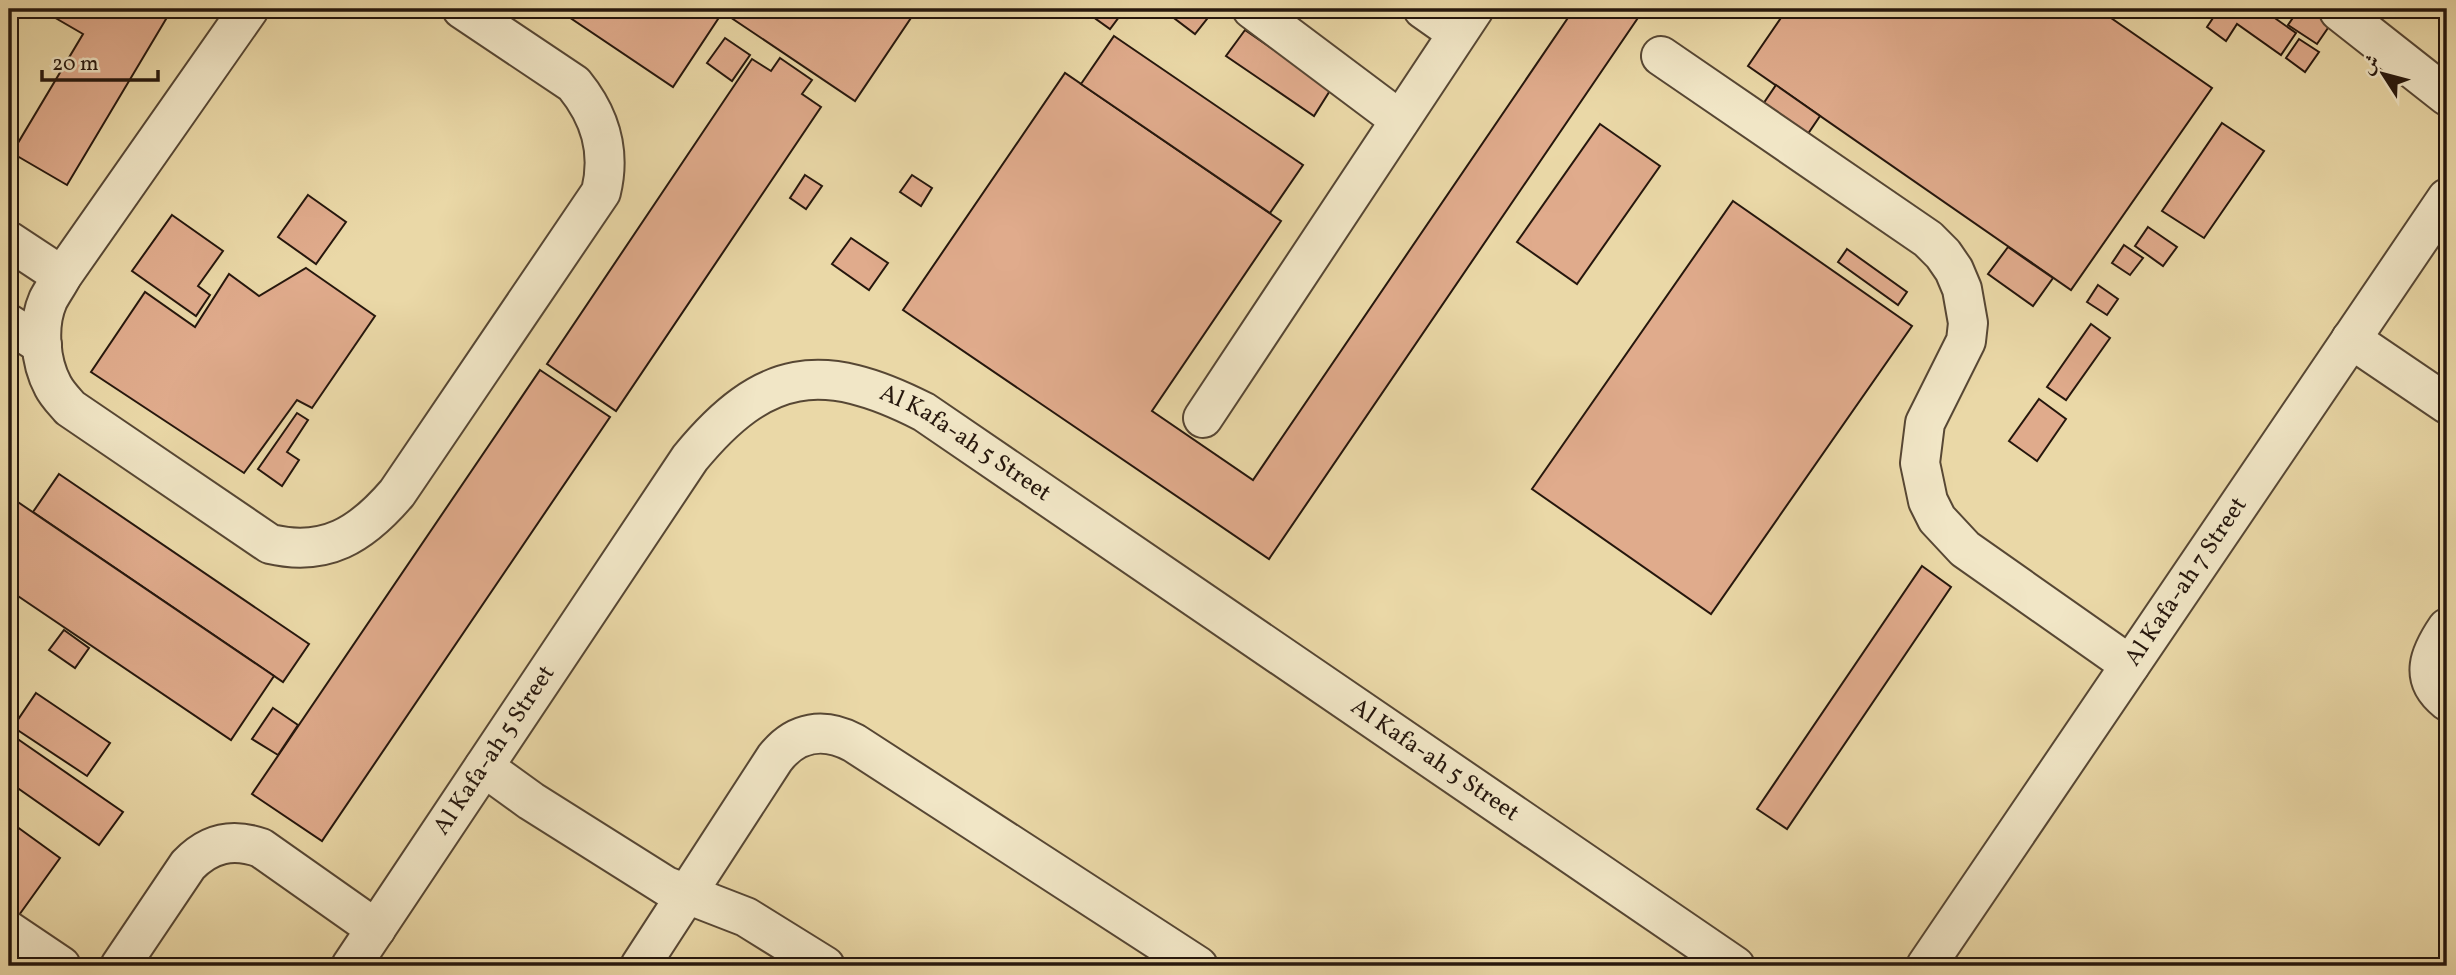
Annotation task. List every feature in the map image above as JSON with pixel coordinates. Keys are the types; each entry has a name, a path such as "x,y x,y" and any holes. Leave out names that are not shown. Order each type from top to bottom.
{"street":[{"path":"249,9 62,276 47,301 42,323 42,345 45,367 53,388 70,408 270,544 294,550 341,539 362,528 381,512 397,493 601,192 606,157 603,136 586,100 574,84 462,9"},
{"path":"1252,9 1400,120"},
{"path":"1203,418 1466,21 1423,9"},
{"path":"2339,11 2447,96"},
{"path":"1661,56 1928,240 1942,254 1954,270 1962,289 1968,323 1966,341 1925,424 1920,463 1928,501 1950,536 1965,549 2130,665"},
{"name":"Al Kafa-ah 7 Street","path":"1926,966 2447,198"},
{"path":"9,242 62,276"},
{"path":"9,324 42,345"},
{"path":"2351,340 2447,404"},
{"name":"Al Kafa-ah 5 Street","path":"351,966 690,458 710,433 734,412 760,395 789,383 811,378 870,388 924,412 1735,966"},
{"path":"2447,628 2431,653 2429,665 2435,689 2447,701"},
{"path":"640,966 783,748 805,735 831,733 854,743 1198,966"},
{"path":"484,767 531,801 666,886 746,917 825,966"},
{"path":"120,966 188,865 198,855 228,842 247,843 261,848 376,929"},
{"path":"9,931 61,966"}],"building":[{"path":"40,9 172,9 67,185 12,153 83,34"},
{"path":"557,9 702,9 718,19 673,87"},
{"path":"718,9 917,9 855,101"},
{"path":"1082,9 1125,9 1110,29"},
{"path":"1162,9 1213,9 1214,10 1195,34"},
{"path":"1574,9 1644,9 1269,559 903,310 1065,73 1281,221 1152,411 1253,480"},
{"path":"1787,9 2098,9 2212,88 2071,290 1748,66"},
{"path":"2219,9 2262,9 2296,33 2281,55 2237,24 2226,41 2207,27"},
{"path":"2299,9 2341,9 2317,44 2288,25"},
{"path":"1245,30 1331,89 1314,116 1226,56"},
{"path":"1114,36 1303,165 1270,213 1081,84"},
{"path":"725,38 750,55 732,81 707,63"},
{"path":"2299,39 2319,52 2305,72 2286,58"},
{"path":"780,58 812,80 802,94 821,107 616,411 547,364 752,59 771,71"},
{"path":"1776,85 1820,116 1801,144 1757,113"},
{"path":"2222,123 2264,151 2204,238 2162,211"},
{"path":"1600,124 1660,166 1577,284 1517,242"},
{"path":"805,175 822,186 806,209 790,198"},
{"path":"912,175 932,188 921,206 900,192"},
{"path":"308,195 346,222 316,264 278,237"},
{"path":"1733,201 1912,326 1711,614 1532,489"},
{"path":"172,215 223,251 198,286 210,295 196,316 132,271"},
{"path":"2148,227 2177,247 2163,266 2135,246"},
{"path":"851,238 888,263 869,290 832,264"},
{"path":"2124,245 2143,258 2130,275 2112,263"},
{"path":"2008,247 2053,278 2033,306 1988,274"},
{"path":"1847,249 1907,292 1898,305 1838,262"},
{"path":"306,268 375,316 312,408 297,400 244,473 91,372 145,292 195,327 229,274 259,296"},
{"path":"2098,285 2118,299 2107,315 2087,302"},
{"path":"2091,324 2110,338 2066,400 2047,387"},
{"path":"540,370 610,417 322,841 252,794"},
{"path":"2039,399 2066,419 2037,461 2009,441"},
{"path":"297,413 308,420 287,452 299,460 282,486 258,469"},
{"path":"59,474 309,644 283,682 33,512"},
{"path":"9,496 274,676 231,740 9,590"},
{"path":"1922,566 1951,587 1787,829 1757,809"},
{"path":"64,630 89,648 75,668 49,650"},
{"path":"36,693 110,743 87,776 13,727"},
{"path":"273,708 298,725 278,755 252,739"},
{"path":"9,733 123,812 99,845 9,782"},
{"path":"9,821 60,858 9,929"}]}
